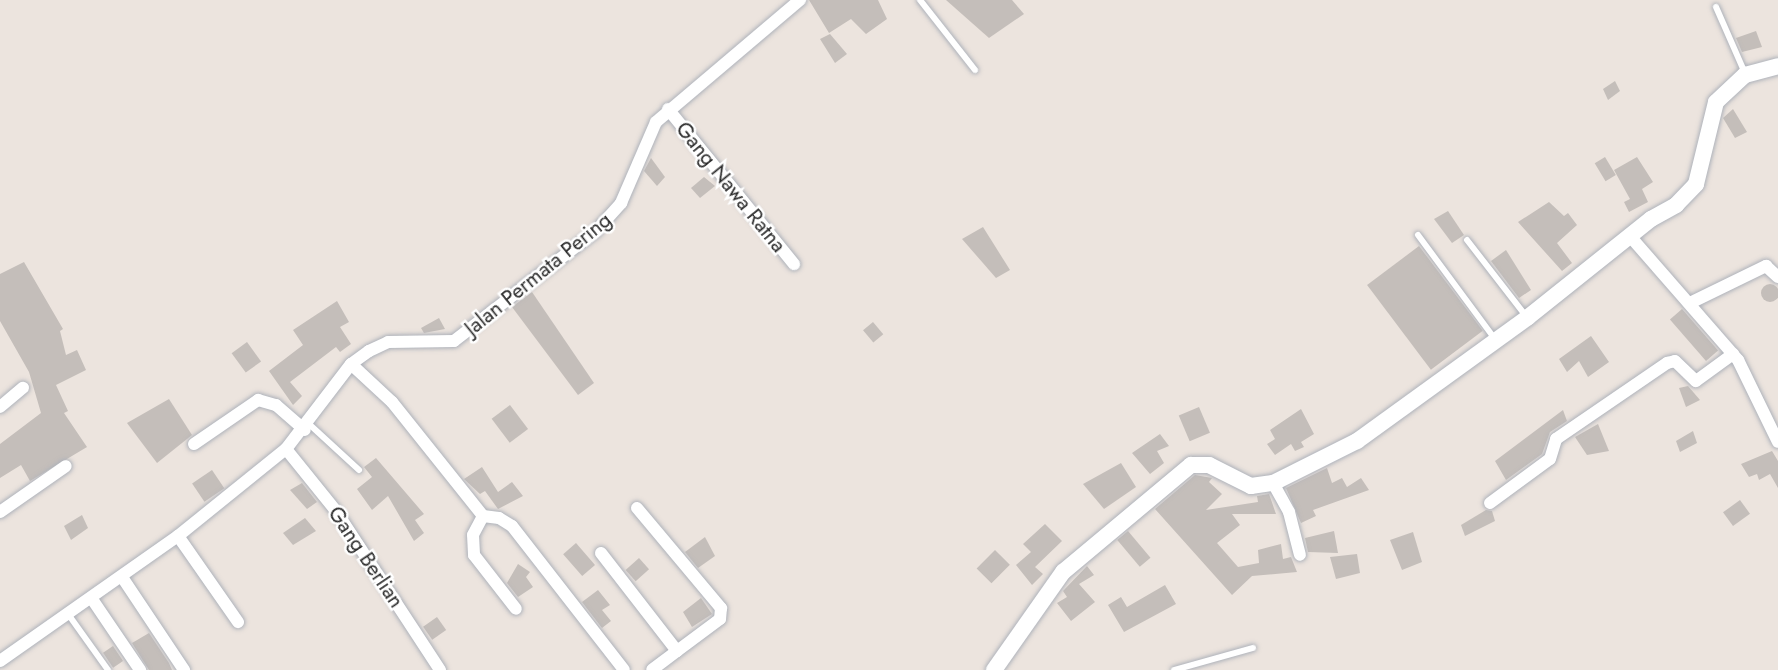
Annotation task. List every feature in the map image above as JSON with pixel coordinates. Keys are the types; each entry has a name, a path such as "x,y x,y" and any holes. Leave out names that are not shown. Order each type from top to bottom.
{"street":[{"name":"Jalan Permata Pering","path":"0,661 67,612 92,599 178,536 286,449 307,427 351,364 388,342 454,341 596,231 621,203 648,134 668,109 800,0"},
{"path":"994,670 1058,577 1191,465 1209,465 1251,486 1273,483 1357,441 1527,318 1629,235 1676,205 1696,184 1716,102 1745,75 1776,70"},
{"name":"Gang Nawa Ratna","path":"668,109 794,264"},
{"path":"1629,235 1733,354 1778,442"},
{"path":"1690,303 1766,266 1778,277"},
{"path":"1490,503 1550,459 1556,439 1667,363 1675,361 1696,381 1733,354"},
{"path":"351,364 392,402 483,516 499,517 512,526 624,670"},
{"path":"0,407 23,388"},
{"path":"194,444 258,400 276,405 307,427"},
{"name":"Gang Berlian","path":"286,449 336,512 440,670"},
{"path":"0,512 66,466"},
{"path":"1273,483 1289,512 1300,555"},
{"path":"637,508 721,608 720,619 652,670"},
{"path":"483,516 473,536 474,555 516,609"},
{"path":"178,536 238,622"},
{"path":"601,553 677,651"},
{"path":"122,577 184,670"},
{"path":"92,599 140,670"}],"lane":[{"path":"920,0 975,70"},
{"path":"1716,7 1745,75"},
{"path":"1418,235 1496,340"},
{"path":"1467,240 1527,318"},
{"path":"307,427 359,470"},
{"path":"67,612 108,670"},
{"path":"1174,670 1253,648"}],"building":[{"path":"809,0 878,0 887,19 866,34 851,19 829,33"},
{"path":"946,0 1012,0 1024,14 989,38"},
{"path":"1756,31 1762,47 1742,52 1736,38"},
{"path":"830,34 847,54 835,63 820,39"},
{"path":"1615,81 1620,91 1608,100 1603,89"},
{"path":"1733,109 1747,132 1735,138 1723,118"},
{"path":"1605,157 1616,175 1606,181 1595,163"},
{"path":"1637,157 1653,182 1642,189 1648,202 1629,212 1624,202 1630,199 1614,170"},
{"path":"651,158 665,177 657,186 644,171"},
{"path":"704,177 715,186 700,198 691,188"},
{"path":"1549,202 1564,216 1568,213 1577,225 1557,243 1572,263 1562,271 1518,222"},
{"path":"1448,211 1464,235 1452,243 1434,219"},
{"path":"983,227 1010,270 996,278 962,239"},
{"path":"1419,246 1483,331 1431,370 1367,285"},
{"path":"1506,250 1531,290 1519,298 1491,261"},
{"path":"24,262 63,329 60,331 66,355 77,350 86,370 56,385 68,411 64,413 87,447 30,481 21,465 0,478 0,444 41,413 29,372 0,321 0,274"},
{"path":"1766,284 1774,284 1779,293 1777,300 1766,302 1761,297 1761,289"},
{"path":"532,292 594,383 578,395 512,307"},
{"path":"337,301 349,322 340,327 351,344 340,352 336,347 290,382 302,396 293,405 269,371 303,345 293,330"},
{"path":"1682,309 1718,351 1706,361 1670,319"},
{"path":"439,318 445,329 424,333 421,328"},
{"path":"873,322 883,334 873,343 863,330"},
{"path":"1591,336 1609,362 1588,377 1579,361 1567,372 1559,359"},
{"path":"247,342 261,361 246,373 232,353"},
{"path":"1688,386 1700,400 1686,407 1679,388"},
{"path":"169,399 192,435 157,463 127,423"},
{"path":"510,405 528,429 510,443 492,419"},
{"path":"1199,407 1210,433 1190,441 1179,416"},
{"path":"1301,409 1314,434 1301,442 1304,447 1295,451 1291,444 1275,455 1267,444 1275,439 1270,430"},
{"path":"1563,410 1567,421 1550,432 1542,454 1506,480 1495,461"},
{"path":"1598,424 1609,451 1587,455 1575,437"},
{"path":"1693,431 1697,443 1680,452 1676,441"},
{"path":"1160,434 1169,446 1157,451 1164,463 1150,474 1132,453"},
{"path":"1772,451 1778,461 1778,488 1770,474 1759,480 1757,474 1749,477 1741,464"},
{"path":"376,458 424,514 415,520 424,533 414,541 388,496 372,510 357,489 372,477 364,467"},
{"path":"1121,463 1136,487 1104,509 1083,484"},
{"path":"482,467 498,492 512,482 523,496 498,509 485,491 480,494 464,479"},
{"path":"1327,468 1332,483 1342,478 1347,487 1361,478 1369,490 1313,510 1316,516 1301,523 1286,488"},
{"path":"212,470 224,488 204,502 192,483"},
{"path":"1195,475 1212,478 1209,482 1222,494 1206,510 1258,502 1257,496 1269,494 1276,514 1232,514 1240,525 1217,543 1238,567 1259,563 1258,550 1281,544 1283,559 1291,557 1297,572 1252,576 1232,595 1155,509"},
{"path":"302,483 317,502 307,509 290,490"},
{"path":"1740,500 1750,514 1733,526 1723,512"},
{"path":"1486,510 1492,511 1495,521 1465,536 1461,525"},
{"path":"82,515 88,528 71,540 64,526"},
{"path":"305,518 316,531 293,545 283,533"},
{"path":"1045,524 1062,541 1035,567 1043,574 1032,585 1016,565 1031,552 1023,544"},
{"path":"1128,531 1150,558 1140,567 1117,540"},
{"path":"1334,531 1338,553 1308,552 1305,538"},
{"path":"1413,532 1422,562 1402,570 1390,540"},
{"path":"705,537 715,556 698,568 685,552"},
{"path":"576,543 595,565 582,576 563,554"},
{"path":"995,550 1010,565 991,583 977,568"},
{"path":"1357,554 1360,573 1336,579 1330,557"},
{"path":"639,558 649,569 636,581 626,570"},
{"path":"518,564 530,572 526,577 533,587 518,597 507,583"},
{"path":"1087,566 1094,575 1079,584 1095,602 1071,621 1057,603 1067,597 1063,591"},
{"path":"1165,585 1176,604 1124,632 1108,605 1121,597 1127,607"},
{"path":"598,590 610,605 602,610 611,621 602,628 582,602"},
{"path":"701,598 712,614 692,627 683,612"},
{"path":"437,617 446,630 432,640 423,627"},
{"path":"149,633 172,670 149,670 132,643"},
{"path":"113,646 123,661 113,668 103,653"}]}
